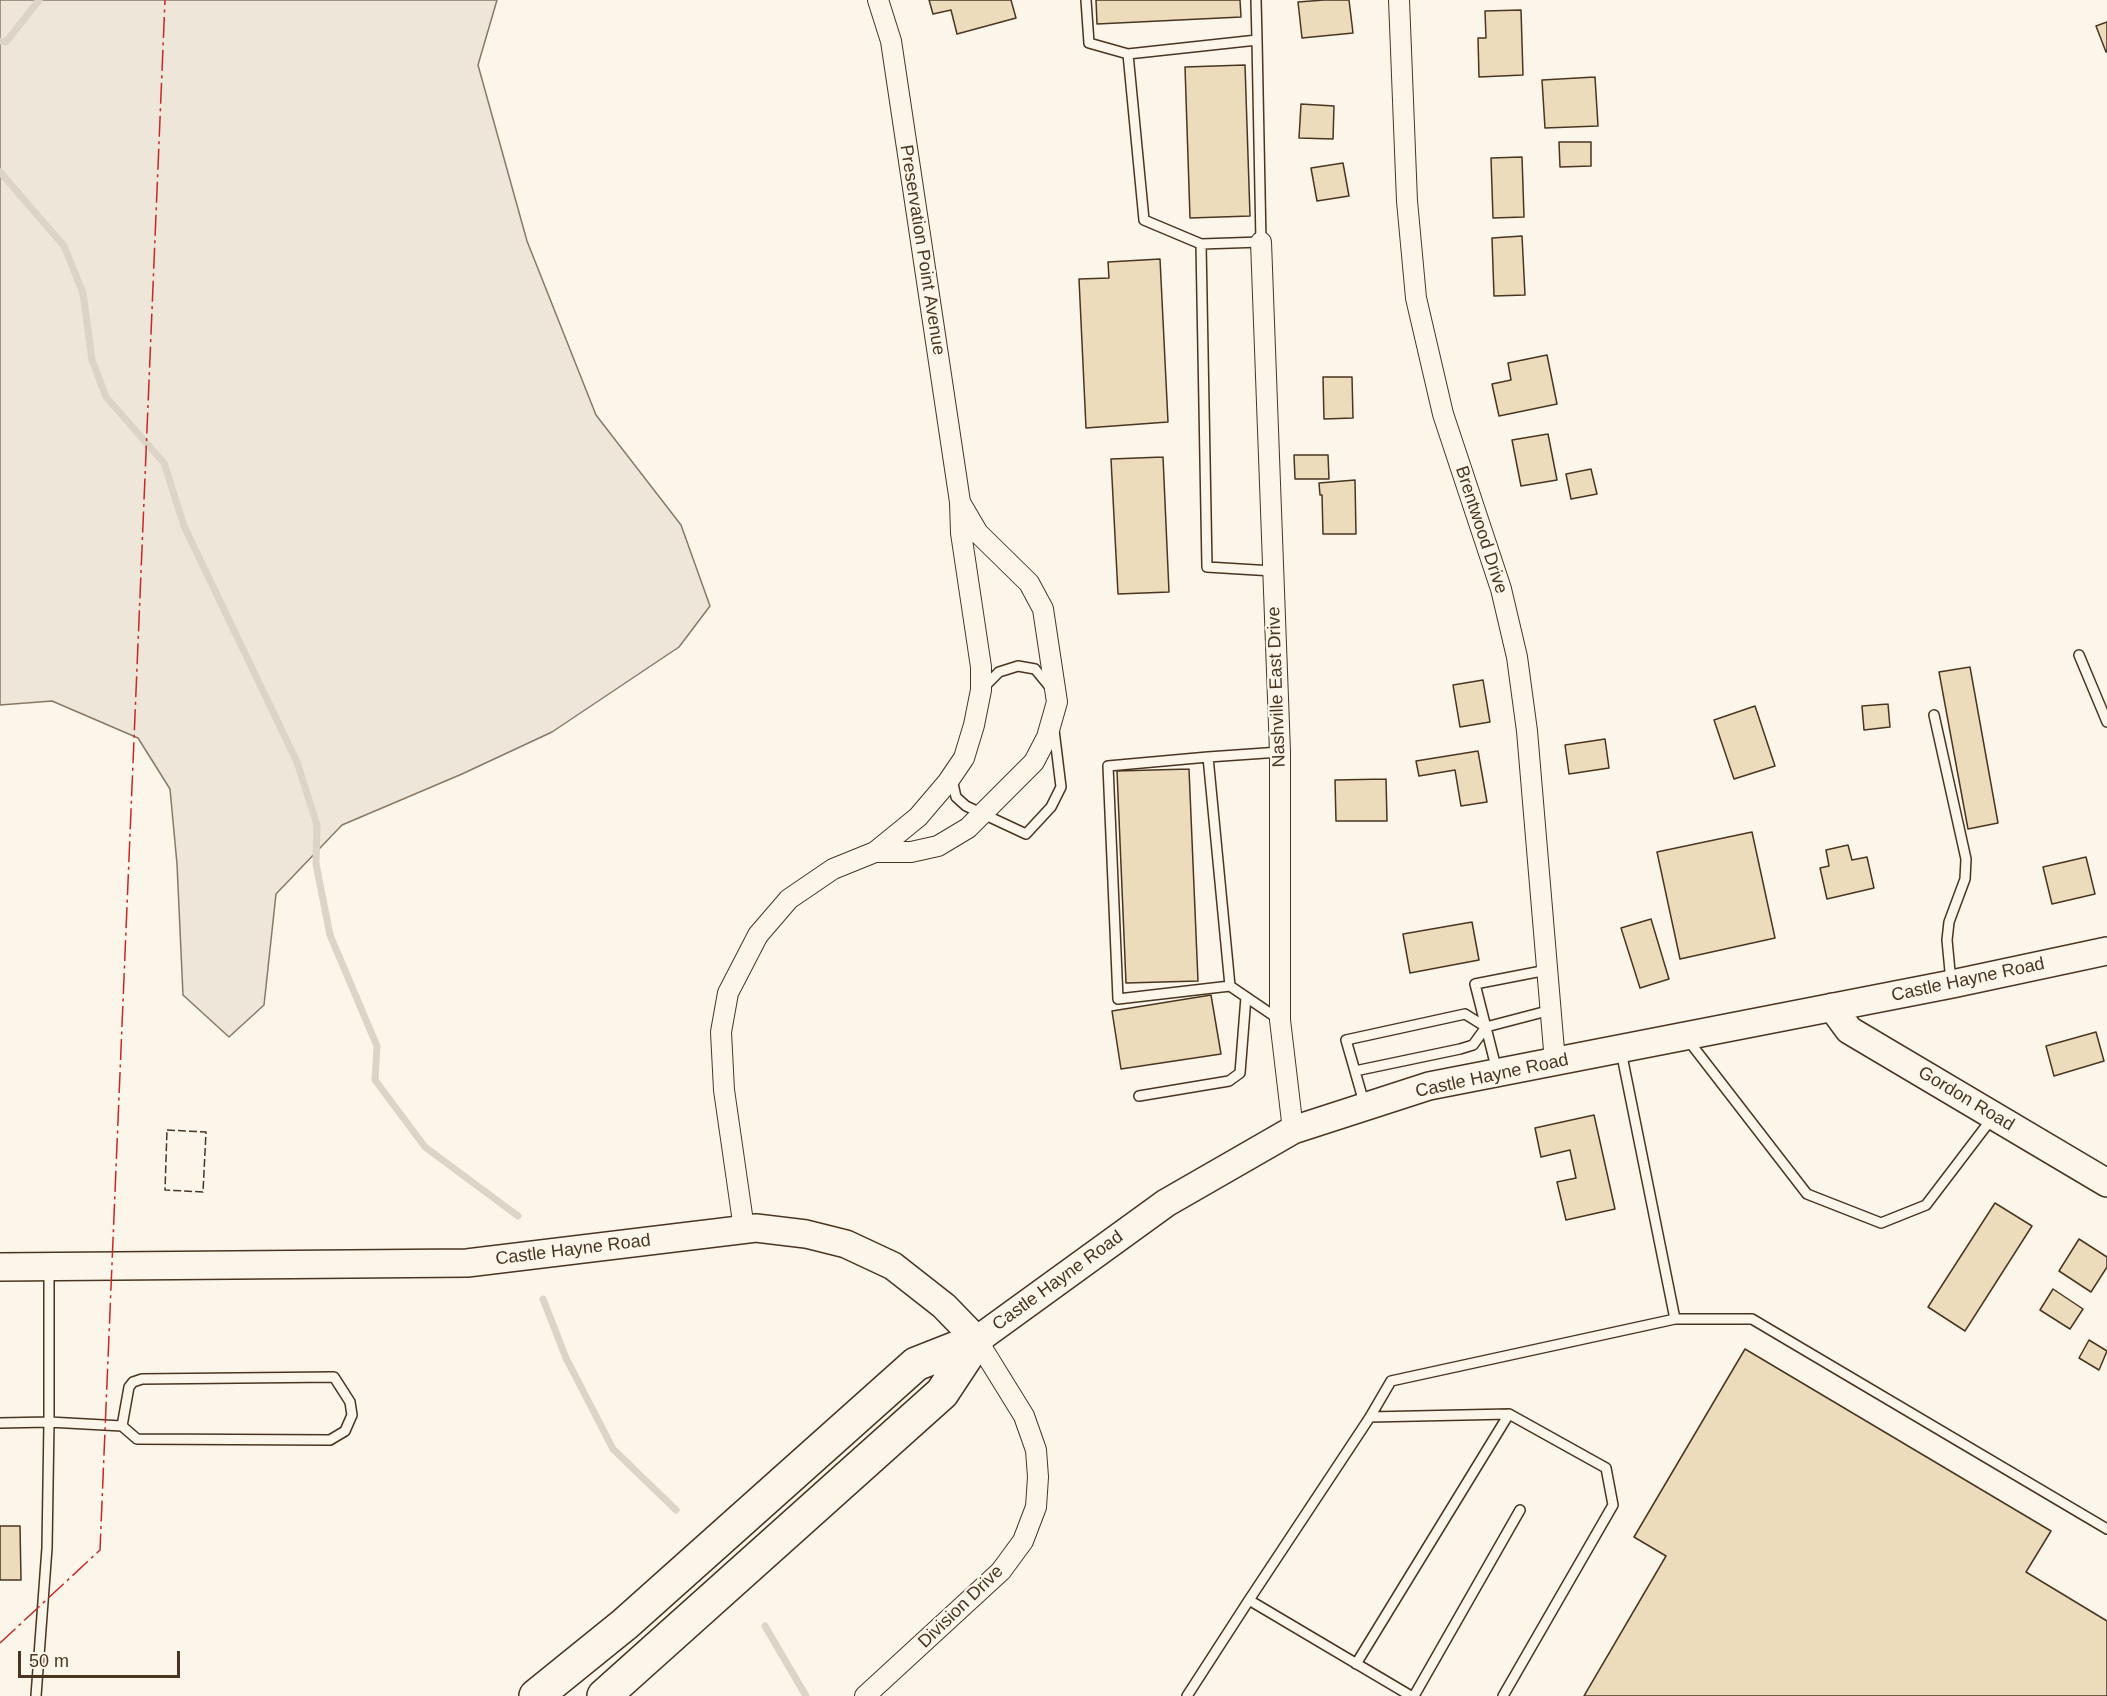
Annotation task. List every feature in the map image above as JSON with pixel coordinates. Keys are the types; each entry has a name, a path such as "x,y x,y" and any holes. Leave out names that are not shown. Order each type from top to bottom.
{"highway":[{"path":"536,1696 625,1624 916,1364 977,1340"},
{"path":"604,1696 942,1393 977,1340"},
{"path":"554,1696 625,1624"}],"main road":[{"name":"Castle Hayne Road","path":"0,1267 467,1263 744,1229 806,1234 846,1244 884,1262 921,1287 977,1340 1166,1203 1293,1130 1429,1086 1952,984 2107,951"},
{"name":"Gordon Road","path":"1833,1007 1849,1030 2107,1183"}],"street":[{"name":"Preservation Point Avenue","path":"744,1229 724,1090 721,1032 728,993 758,935 789,899 833,869 875,852 918,817 964,758 981,690 981,667 961,533 960,502 891,41 878,0"},
{"name":"Brentwood Drive","path":"1399,0 1407,201 1416,298 1443,414 1501,589 1515,647 1527,731 1555,1062"},
{"name":"Nashville East Drive","path":"1260,242 1280,752 1280,1020 1293,1130"},
{"name":"Preservation Point Avenue","path":"875,852 911,852 938,846 968,828 1034,762 1047,737 1055,709 1043,609 1029,583 978,533 960,502"},
{"name":"Division Drive","path":"865,1696 1001,1571 1023,1541 1036,1507 1036,1450 1027,1424 1004,1381 977,1340"}],"lane":[{"path":"1086,0 1089,43 1128,54 1257,40"},
{"path":"1128,54 1144,220 1201,244 1260,242 1256,0"},
{"path":"1201,244 1207,567 1273,571"},
{"path":"2079,656 2107,722"},
{"path":"951,777 956,796 966,806 1026,834 1051,807 1061,787 1055,709 1045,679 1035,669 1018,666 999,672 981,690"},
{"path":"1934,716 1966,859 1965,879 1949,922 1947,940 1952,984"},
{"path":"1280,752 1108,766 1118,999 1230,986 1280,1020"},
{"path":"1208,757 1230,986"},
{"path":"1498,1073 1475,984 1547,970"},
{"path":"1139,1096 1229,1081 1240,1073 1246,997"},
{"path":"1355,1071 1473,1045 1486,1027 1551,1010"},
{"path":"1365,1108 1347,1040 1465,1014 1486,1027"},
{"path":"1684,1036 1807,1194 1881,1223 1926,1205 1993,1116"},
{"path":"1621,1049 1676,1318"},
{"path":"36,1696 47,1548 49,1267"},
{"path":"1187,1696 1370,1417 1391,1381 1676,1318 1752,1319 2107,1529"},
{"path":"0,1423 49,1422 122,1426 138,1439 330,1440 345,1431 352,1415 350,1402 334,1377 142,1379 133,1382 129,1387 122,1426"},
{"path":"1370,1417 1509,1414 1606,1468 1612,1505 1503,1696"},
{"path":"1356,1664 1509,1414"},
{"path":"1249,1600 1413,1696 1520,1510"}],"shaded area":[{"path":"0,0 497,0 478,65 527,241 596,415 681,525 710,606 679,647 552,732 462,774 342,825 276,894 264,1005 229,1037 183,995 177,864 170,789 138,738 52,701 0,705"}],"building":[{"path":"929,0 1011,0 1016,18 957,34 951,10 933,14"},
{"path":"1096,0 1240,0 1241,17 1097,24"},
{"path":"1349,0 1353,33 1302,38 1298,2"},
{"path":"1521,10 1523,75 1479,77 1478,38 1486,38 1485,11"},
{"path":"2107,22 2107,52 2106,52 2096,26"},
{"path":"1245,65 1250,216 1190,218 1185,67"},
{"path":"1595,77 1598,126 1545,128 1542,80"},
{"path":"1301,104 1334,106 1333,139 1299,138"},
{"path":"1559,142 1591,142 1591,166 1560,167"},
{"path":"1522,157 1524,217 1493,218 1491,158"},
{"path":"1343,163 1349,196 1317,201 1311,168"},
{"path":"1522,236 1525,295 1494,296 1492,238"},
{"path":"1160,259 1168,422 1086,428 1079,279 1109,278 1108,262"},
{"path":"1547,355 1557,404 1499,416 1492,384 1511,380 1508,363"},
{"path":"1323,377 1352,377 1353,418 1324,419"},
{"path":"1548,434 1557,480 1521,486 1512,440"},
{"path":"1294,455 1328,455 1329,479 1295,479"},
{"path":"1163,457 1169,592 1118,594 1111,459"},
{"path":"1591,469 1597,494 1571,499 1566,474"},
{"path":"1355,480 1356,534 1323,534 1322,495 1320,495 1319,483"},
{"path":"1970,667 1998,823 1968,829 1939,672"},
{"path":"1483,680 1490,722 1460,727 1453,685"},
{"path":"1888,704 1890,727 1864,730 1862,706"},
{"path":"1755,706 1775,766 1734,779 1714,720"},
{"path":"1605,739 1609,768 1569,774 1565,745"},
{"path":"1478,751 1487,802 1461,806 1455,770 1419,776 1416,761"},
{"path":"1189,769 1198,981 1126,983 1117,771"},
{"path":"1386,779 1387,821 1336,821 1335,780"},
{"path":"1752,832 1775,938 1680,959 1657,852"},
{"path":"1848,845 1852,860 1867,857 1874,888 1827,899 1820,868 1829,866 1826,850"},
{"path":"2086,857 2095,894 2052,904 2043,867"},
{"path":"1651,919 1669,979 1640,988 1621,928"},
{"path":"1472,922 1479,960 1410,973 1403,934"},
{"path":"1211,995 1221,1054 1121,1069 1112,1011"},
{"path":"2096,1032 2104,1061 2054,1076 2046,1046"},
{"path":"1594,1115 1615,1209 1566,1220 1557,1182 1576,1178 1570,1150 1541,1157 1535,1128"},
{"path":"1995,1203 2032,1226 1965,1331 1928,1307"},
{"path":"2079,1239 2107,1257 2107,1267 2091,1292 2059,1271"},
{"path":"2053,1289 2083,1309 2070,1329 2040,1310"},
{"path":"2089,1340 2107,1351 2099,1370 2079,1358"},
{"path":"1745,1349 2051,1531 2026,1572 2107,1621 2107,1696 1584,1696 1666,1556 1634,1537"},
{"path":"0,1526 20,1526 21,1580 0,1580"}],"waterway":[{"path":"0,41 6,42 39,0"},
{"path":"0,172 64,246 83,293 92,360 106,397 164,463 184,526 297,762 317,825 316,864 330,935 377,1046 375,1080 425,1147 518,1216"},
{"path":"543,1299 566,1358 613,1449 676,1510"},
{"path":"765,1626 806,1696"}],"fence":[{"path":"167,1130 206,1132 203,1192 165,1190 167,1130"}],"power":[{"path":"0,1643 100,1550 165,0"}]}
